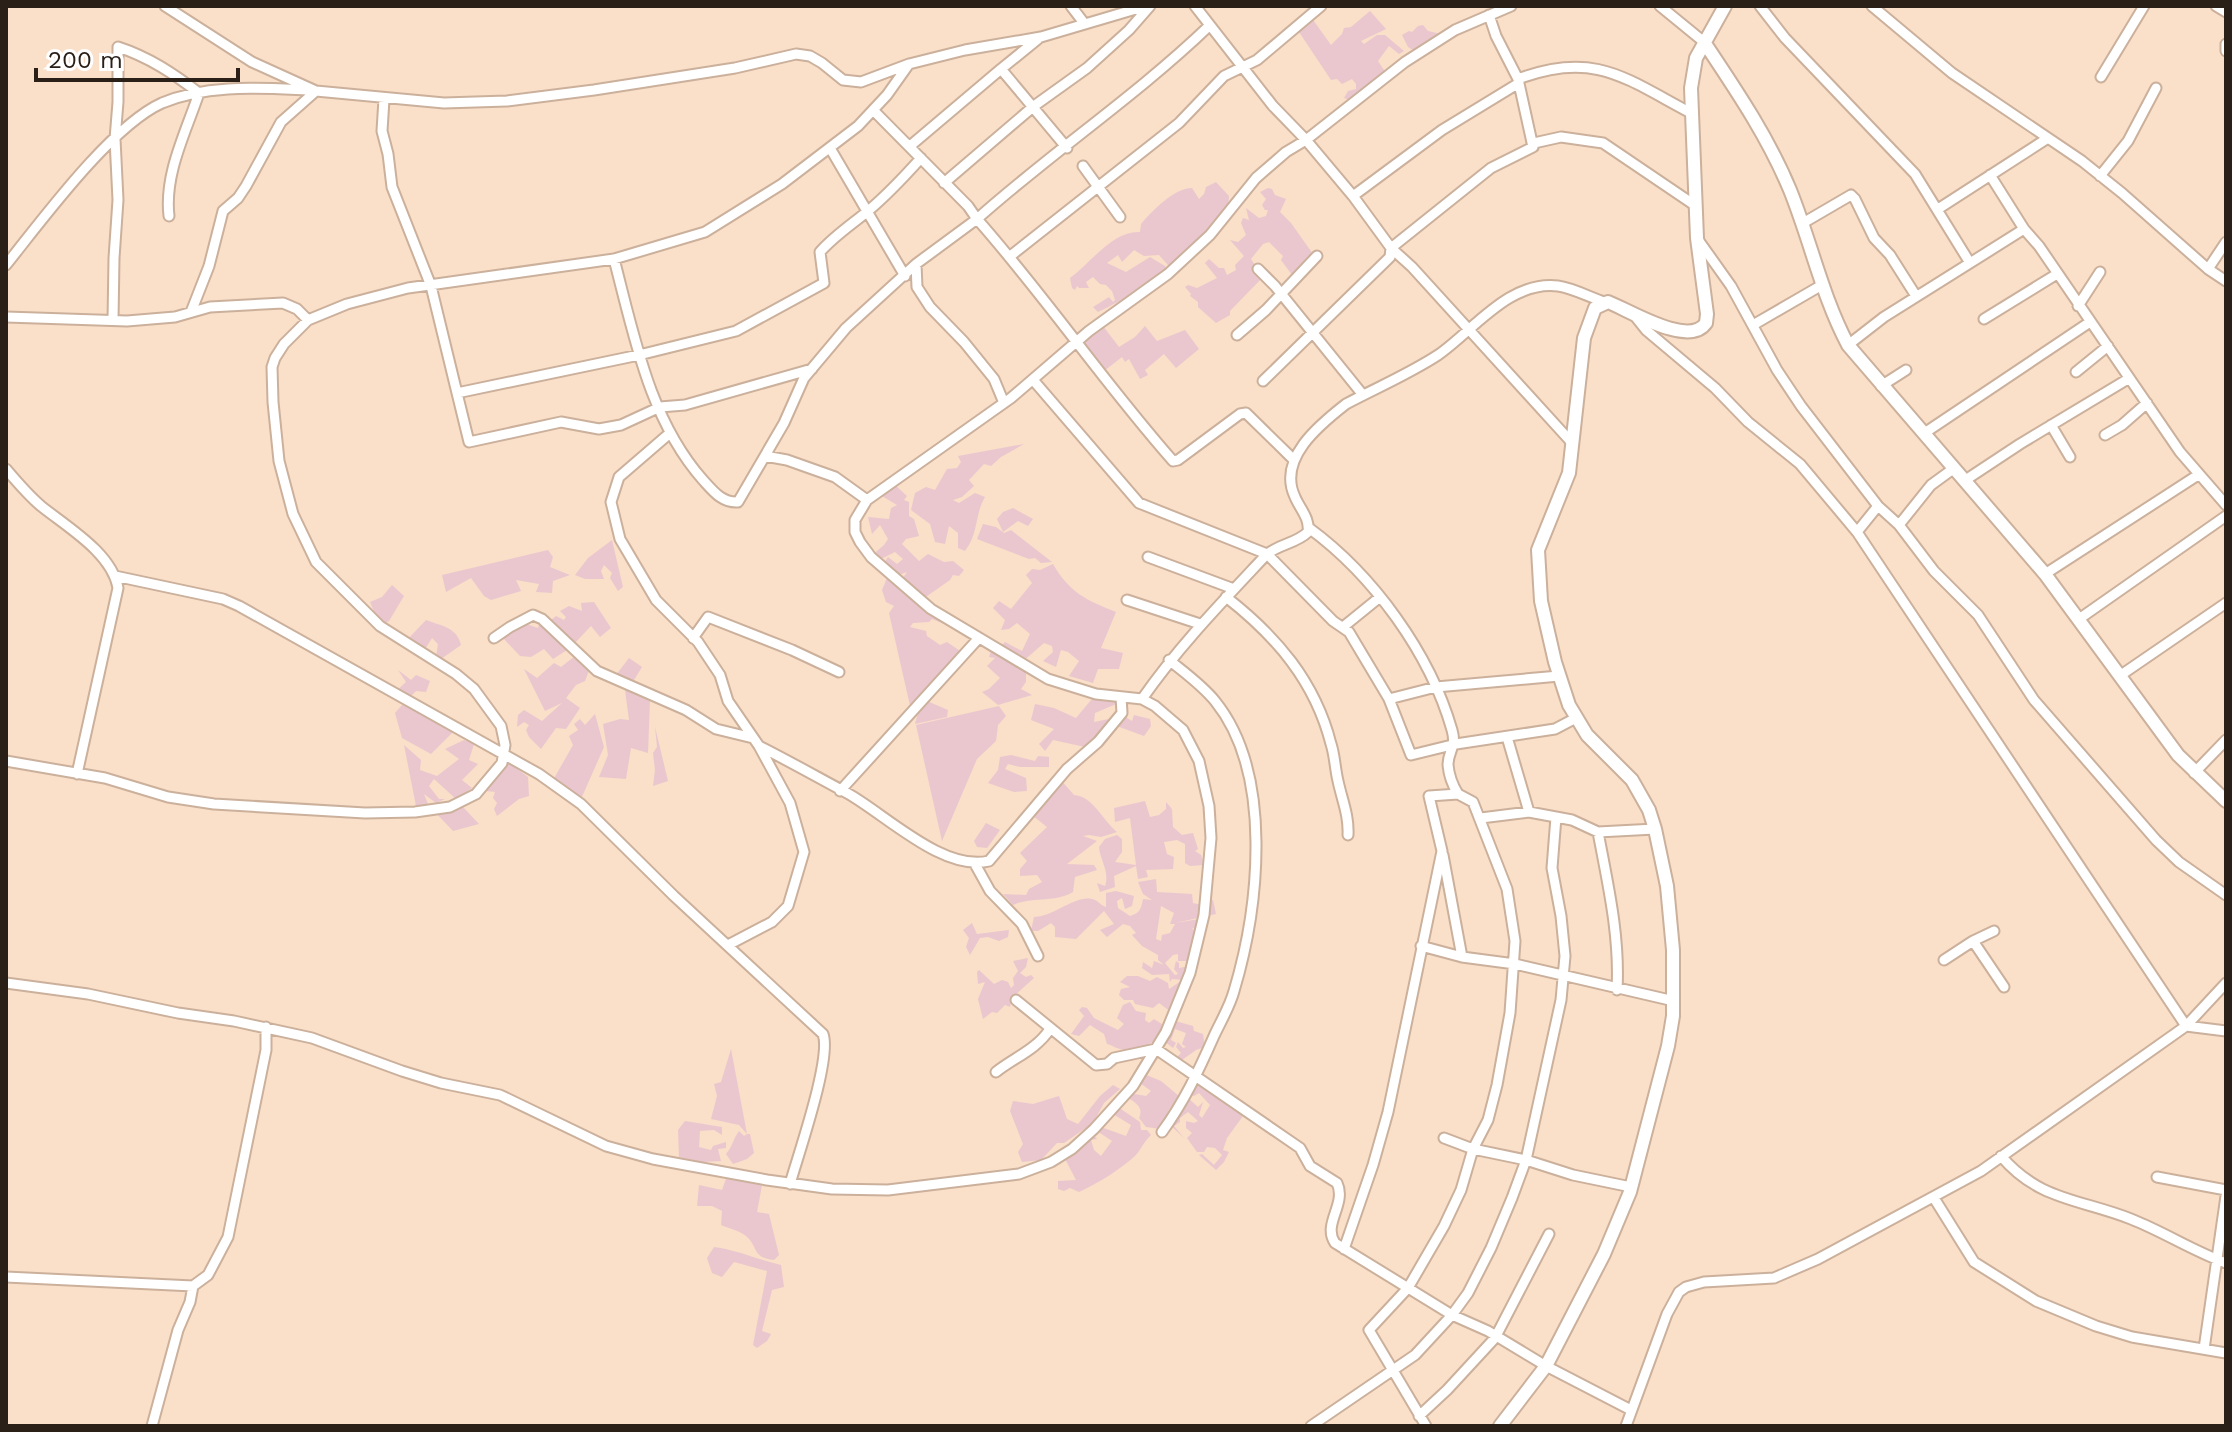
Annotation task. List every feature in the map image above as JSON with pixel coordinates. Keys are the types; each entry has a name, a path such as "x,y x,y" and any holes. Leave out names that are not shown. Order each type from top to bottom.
{"main road":[{"path":"1500,1426 1546,1366 1604,1254 1631,1187 1668,1046 1674,1001 1673,950 1667,886 1655,829 1649,810 1632,780 1587,735 1576,718 1559,676 1541,601 1538,550 1563,492 1573,444 1584,338 1595,308 1604,302 1682,332 1690,333 1703,328 1707,314 1697,238 1691,113 1693,71 1704,42 1725,6"},
{"path":"1704,42 1759,126 1803,223 1822,285 1848,345 2045,574 2194,773 2224,796"}],"street":[{"path":"165,6 252,62 316,91"},
{"path":"6,265 115,139 164,102 199,93 255,88 444,103 507,101 735,68 796,54 810,56 843,80 853,82 872,80 909,64 965,50 1041,37 1148,6"},
{"path":"944,183 1034,106 1087,68 1129,30 1148,6"},
{"path":"1195,6 1273,106 1353,196 1391,248 1469,328 1573,444"},
{"path":"1009,257 1179,123 1224,76 1257,60 1321,6"},
{"path":"6,983 88,994 312,1038 428,1079 500,1095 564,1128 615,1149 790,1184 832,1189 888,1190 1032,1171 1072,1149 1133,1086 1180,1001 1195,954 1207,891 1211,823 1202,772 1190,739 1165,713 1142,699 1081,690 1048,679 931,609 871,557 855,532 858,511 867,500 1034,381 1114,311 1183,262 1210,235 1256,178 1286,152 1306,140 1405,62 1455,30 1511,6"},
{"path":"1660,6 1704,42"},
{"path":"1760,6 1825,80 1897,152 1938,209 1970,263"},
{"path":"1872,6 1952,73 2100,176 2226,281"},
{"path":"2101,77 2144,6"},
{"path":"2216,6 2226,12"},
{"path":"1075,8 1084,23"},
{"path":"1263,381 1390,257 1391,248 1491,168 1530,150 1534,143 1519,81 1489,15"},
{"path":"614,259 639,355 670,433 686,459 711,489 722,499 733,503 741,499 784,423 804,378 859,315 916,264 1067,148 1179,55 1209,26"},
{"path":"910,146 1041,37"},
{"path":"2226,44 2226,51"},
{"path":"113,320 118,200 115,139 118,47 152,61 199,93"},
{"path":"6,761 105,778 139,790 191,802 365,813 415,812 463,803 489,781 502,763 505,735 483,699 456,674 380,626 316,562 293,514 279,461 272,367 284,344 308,320 356,302 408,288 614,259 705,232 771,192 858,126 909,64"},
{"path":"1353,196 1442,130 1519,81 1566,68 1597,68 1618,73 1691,113"},
{"path":"1001,69 1067,148"},
{"path":"2100,176 2128,141 2156,88"},
{"path":"191,312 209,266 223,211 246,186 281,122 316,91"},
{"path":"169,216 167,197 170,180 199,93"},
{"path":"384,99 382,131 392,187 431,286 469,442 561,422 599,429 621,425 660,407 685,405 812,369"},
{"path":"873,110 968,206 1173,461 1240,414 1246,413 1294,460"},
{"path":"1534,143 1561,137 1603,143 1696,206"},
{"path":"1938,209 2048,138"},
{"path":"830,148 905,276"},
{"path":"457,393 736,331 824,283 820,252 835,236 866,213 921,158"},
{"path":"1083,166 1100,185 1120,217"},
{"path":"1990,175 2128,379 2198,475 2226,505"},
{"path":"1803,223 1851,195 1874,238 1890,255 1916,296"},
{"path":"1848,345 1916,296 2024,229"},
{"path":"1697,238 1731,286 1801,406 1878,506 1899,525 1934,571 1978,615 2034,700 2156,840 2179,862 2226,895"},
{"path":"2208,269 2226,242"},
{"path":"1237,335 1317,256"},
{"path":"916,264 917,287 923,297 994,379 1004,403"},
{"path":"1258,269 1282,293 1363,395"},
{"path":"2078,306 2100,272"},
{"path":"1984,319 2057,274"},
{"path":"1142,699 1169,660 1200,624 1267,554 1305,535 1309,522 1291,487 1291,469 1294,460 1323,424 1346,404 1441,353 1506,301 1546,285 1566,288 1604,302"},
{"path":"1753,325 1822,285"},
{"path":"6,317 149,319 210,307 283,303 297,309 308,320"},
{"path":"1634,315 1646,330 1715,388 1748,422 1800,464 1857,532 2186,1026 2226,1031"},
{"path":"1923,434 2090,322"},
{"path":"2076,372 2108,346"},
{"path":"1881,386 1906,370"},
{"path":"1964,481 2128,379"},
{"path":"1034,381 1139,503 1267,554 1333,621 1349,632 1389,699 1411,755 1456,744 1555,729 1576,718"},
{"path":"2105,435 2147,403"},
{"path":"2051,425 2070,457"},
{"path":"670,433 619,477 611,502 620,539 656,600 693,638 720,675 728,701 756,742 790,803 804,852 788,906 772,922 728,945"},
{"path":"765,456 787,460 835,477 867,500"},
{"path":"6,469 38,503 96,551 115,576 118,588 77,774"},
{"path":"1899,525 1931,485 1953,469"},
{"path":"2045,574 2198,475"},
{"path":"1857,532 1878,506"},
{"path":"2079,619 2226,516"},
{"path":"1309,528 1329,542 1400,621 1436,687 1456,744 1448,765 1458,794"},
{"path":"1148,557 1234,589"},
{"path":"115,576 223,599 239,606 563,789 818,1028 825,1039 822,1065 790,1184"},
{"path":"1226,597 1274,638 1308,687 1331,744 1349,819 1348,835"},
{"path":"1343,627 1380,597"},
{"path":"1127,600 1200,624"},
{"path":"2121,675 2226,603"},
{"path":"494,638 533,615 542,619 597,671 686,710 716,729 756,742 946,855 975,864 989,861 1067,769 1113,726 1122,713 1121,697"},
{"path":"693,638 708,617 839,672"},
{"path":"840,791 978,639"},
{"path":"1162,1132 1195,1078 1233,994 1244,953 1257,829 1247,768 1234,735 1217,703 1196,680 1169,660"},
{"path":"1389,699 1436,687 1559,676"},
{"path":"1507,737 1529,812"},
{"path":"2194,773 2226,740"},
{"path":"1426,1426 1369,1330 1408,1288 1425,1262 1456,1200 1473,1149 1488,1120 1510,1013 1515,964 1515,941 1507,889 1473,802 1458,794 1429,796 1462,957"},
{"path":"1481,818 1529,812 1572,820 1598,832 1655,829"},
{"path":"1311,1426 1415,1355 1468,1293 1491,1248 1526,1160 1558,1015 1565,956 1552,868 1556,817"},
{"path":"1598,832 1619,959 1617,990"},
{"path":"1344,1249 1388,1112 1442,851"},
{"path":"975,864 990,891 1022,924 1038,956"},
{"path":"1944,960 1994,931"},
{"path":"1973,941 2004,987"},
{"path":"1421,946 1674,1001"},
{"path":"1626,1426 1667,1314 1679,1292 1704,1282 1774,1278 1818,1259 1934,1198 1981,1171 2186,1026 2226,983"},
{"path":"1016,1000 1096,1065 1156,1049 1300,1148 1310,1166 1337,1183 1340,1197 1330,1232 1331,1239 1344,1249 1452,1315 1488,1331 1495,1338 1631,1410"},
{"path":"6,1277 193,1286 208,1275 228,1237 266,1050 266,1027"},
{"path":"996,1072 1017,1061 1042,1041 1050,1029"},
{"path":"1444,1138 1473,1149 1631,1187"},
{"path":"2001,1156 2025,1180 2054,1196 2135,1220 2226,1263"},
{"path":"2157,1177 2226,1190"},
{"path":"2204,1349 2226,1196"},
{"path":"1934,1198 1974,1262 2036,1301 2132,1337 2226,1353"},
{"path":"1419,1416 1495,1338 1549,1234"},
{"path":"152,1426 193,1286"}],"shaded area":[{"path":"1370,11 1386,29 1361,41 1364,44 1377,35 1385,35 1404,51 1399,54 1389,46 1378,61 1388,76 1352,101 1344,98 1348,91 1356,89 1356,84 1352,79 1342,84 1337,79 1331,80 1299,32 1311,17 1331,45 1344,28 1351,27"},
{"path":"1423,25 1428,31 1441,34 1416,52 1408,47 1402,35"},
{"path":"1216,182 1229,196 1228,209 1172,265 1168,265 1159,255 1144,256 1134,250 1122,262 1118,255 1107,263 1126,272 1150,257 1165,266 1166,270 1158,276 1098,312 1093,307 1109,297 1113,302 1115,300 1106,285 1093,277 1086,282 1089,288 1072,288 1070,278 1111,242 1140,232 1141,224 1171,196 1192,188 1199,199 1206,187"},
{"path":"1268,188 1286,199 1280,212 1313,254 1292,275 1281,260 1283,256 1269,242 1263,244 1251,259 1263,277 1230,311 1230,315 1216,323 1198,307 1198,302 1185,287 1197,288 1217,278 1205,263 1209,259 1219,268 1224,268 1227,275 1236,270 1235,265 1244,256 1230,240 1238,242 1246,235 1241,223 1243,218 1249,220 1246,208 1259,218 1266,216 1268,210 1262,205 1266,199 1260,192"},
{"path":"1100,322 1119,347 1145,326 1157,341 1185,330 1199,349 1176,368 1164,354 1145,370 1148,375 1140,379 1129,359 1125,362 1122,357 1104,371 1086,352 1083,337"},
{"path":"1024,444 991,466 984,464 969,480 974,486 962,497 953,500 959,503 975,493 985,497 965,551 958,548 958,533 949,526 945,544 935,542 930,524 911,510 915,493 926,487 935,490 947,469 957,468 961,462 958,456"},
{"path":"894,484 907,496 904,500 909,502 909,516 914,519 919,536 906,539 902,544 919,561 928,554 944,562 953,561 964,570 920,601 950,619 947,625 932,619 913,623 910,627 926,631 927,636 940,645 947,642 963,653 911,710 889,613 894,606 886,602 882,590 887,578 909,593 900,582 907,572 893,577 882,566 888,557 897,564 903,559 895,552 879,560 871,556 888,539 880,525 872,534 868,517 889,519 891,508 897,505 877,493"},
{"path":"1013,508 1033,519 1028,526 1018,521 1003,532 997,519"},
{"path":"983,524 1004,533 1011,530 1052,562 1041,563 1035,558 1029,559 977,539"},
{"path":"612,540 623,587 618,591 610,578 612,573 604,565 601,571 604,579 585,579 575,575 588,558"},
{"path":"548,550 553,557 550,567 570,575 553,581 552,593 536,592 539,584 516,580 521,591 491,600 484,596 471,578 446,592 442,575"},
{"path":"1053,564 1080,594 1116,612 1101,648 1123,653 1119,669 1098,669 1093,683 1069,676 1079,661 1061,650 1056,667 1043,661 1053,652 1052,646 1044,643 1021,663 1026,669 1026,682 1021,689 1032,695 998,705 982,692 1000,678 987,666 995,658 989,657 991,651 996,651 1005,642 1022,651 1030,634 1017,623 1001,630 1005,620 993,608 999,601 1011,609 1032,583 1026,575 1032,569 1040,570"},
{"path":"392,585 404,596 389,621 380,626 370,602 382,597"},
{"path":"594,602 611,628 600,637 591,626 574,644 553,628 551,620 556,616 564,620 566,617 560,611 569,606 582,611 581,603"},
{"path":"426,620 452,631 461,645 441,659 436,657 438,644 432,638 422,654 407,640"},
{"path":"526,624 538,628 539,624 546,626 567,650 553,659 544,649 531,657 520,656 503,638"},
{"path":"575,656 590,668 585,681 576,685 566,698 580,708 566,729 556,728 541,749 529,737 526,730 529,725 524,722 517,727 518,715 524,710 542,721 562,703 545,711 524,669 537,678 554,663 561,667"},
{"path":"629,658 642,667 631,685 616,675"},
{"path":"398,670 411,680 416,675 430,681 426,692 416,691 409,698 394,693 406,682"},
{"path":"625,690 650,701 648,753 631,748 626,779 599,777 608,755 603,724 629,720"},
{"path":"1096,694 1121,702 1095,713 1094,722 1109,719 1099,736 1085,747 1053,740 1045,751 1039,744 1054,729 1031,720 1035,704 1076,718"},
{"path":"927,701 948,710 947,717 915,724 919,709"},
{"path":"402,705 435,716 453,732 431,754 402,738 395,713"},
{"path":"999,706 1006,716 998,725 996,741 977,759 942,841 916,725"},
{"path":"595,714 604,747 581,799 552,782 573,745 569,736 578,730 574,724 580,719 585,725"},
{"path":"1134,715 1150,719 1151,726 1144,736 1114,725 1124,716 1132,721"},
{"path":"655,727 668,781 653,786 653,753 657,747"},
{"path":"464,740 474,744 469,760 478,764 462,780 472,788 456,799 434,779 429,786 439,799 445,799 436,803 424,794 428,804 416,806 404,745 421,760 420,770 437,776 459,759 445,749"},
{"path":"1011,755 1035,761 1038,756 1049,757 1049,767 1008,764 1005,769 1026,778 1027,791 1014,792 988,783 998,770 1000,757"},
{"path":"508,762 528,777 529,796 519,799 497,816 494,809 497,803 493,798 495,792 486,791 493,774"},
{"path":"1060,779 1074,795 1092,804 1117,832 1101,837 1083,836 1097,841 1067,864 1094,865 1097,870 1075,877 1073,892 1013,905 1003,894 1026,895 1029,889 1042,882 1037,875 1020,876 1020,869 1027,861 1020,853 1047,827 1033,816"},
{"path":"1145,801 1150,817 1166,809 1166,802 1172,809 1173,827 1182,835 1193,833 1198,849 1195,851 1201,855 1204,865 1190,866 1185,863 1185,844 1177,840 1164,842 1167,854 1174,857 1173,869 1146,870 1148,877 1138,879 1136,866 1114,876 1115,887 1100,892 1097,883 1105,886 1106,876 1099,847 1105,839 1117,835 1122,839 1122,852 1115,862 1136,865 1130,818 1115,822 1114,808"},
{"path":"463,807 479,824 453,831 433,810"},
{"path":"986,823 1000,830 987,848 977,847 974,841"},
{"path":"1156,879 1157,892 1192,894 1193,903 1202,905 1213,900 1216,914 1175,923 1199,919 1197,929 1192,928 1195,932 1189,961 1178,961 1178,954 1165,963 1175,975 1178,974 1174,969 1176,961 1179,968 1189,966 1185,980 1172,979 1170,982 1169,974 1152,975 1142,968 1143,962 1152,968 1154,961 1164,965 1158,960 1158,955 1142,946 1132,935 1136,933 1130,926 1123,924 1107,937 1100,930 1114,924 1104,911 1076,939 1055,937 1055,927 1051,923 1038,931 1031,931 1034,917 1088,898 1106,907 1106,893 1116,891 1134,896 1132,906 1125,909 1122,898 1117,901 1118,908 1133,915 1140,910 1143,899 1152,900 1143,894 1138,882","holes":["1161,906 1174,913 1170,924 1175,924 1170,933 1162,935 1161,941 1156,939"]},
{"path":"972,923 977,934 1009,930 1008,937 999,941 980,938 970,955 966,947 969,938 963,930"},
{"path":"1028,958 1026,967 1020,973 1034,978 1012,998 1010,1007 1005,1005 997,1013 992,1012 983,1019 978,999 985,982 978,984 977,972 979,970 994,984 1002,980 1008,982 1011,988 1018,971 1013,961"},
{"path":"1127,976 1150,981 1157,977 1168,983 1169,989 1181,981 1183,984 1171,1012 1159,1003 1153,1008 1124,1000 1119,995 1121,989 1130,987 1120,982"},
{"path":"1130,1002 1136,1011 1146,1013 1145,1020 1149,1023 1154,1019 1165,1026 1157,1038 1146,1046 1134,1050 1117,1048 1107,1044 1104,1034 1090,1025 1079,1036 1071,1034 1084,1016 1079,1010 1082,1007 1087,1008 1094,1018 1118,1030 1124,1024 1117,1018 1123,1005"},
{"path":"1172,1020 1193,1026 1194,1031 1203,1034 1205,1047 1182,1060 1177,1057 1181,1053 1176,1047 1178,1042 1183,1048 1186,1047 1182,1044 1186,1033 1175,1029 1171,1040 1176,1043 1173,1048 1164,1041"},
{"path":"731,1049 747,1134 739,1125 711,1119 717,1096 714,1084 721,1082"},
{"path":"1144,1074 1161,1081 1179,1096 1168,1111 1161,1129 1146,1127 1139,1118 1138,1106 1127,1097 1129,1093 1146,1096 1151,1091 1140,1083"},
{"path":"1199,1078 1243,1116 1227,1138 1223,1150 1229,1152 1216,1170 1199,1155 1202,1154 1214,1165 1222,1155 1215,1148 1207,1147 1204,1152 1197,1152 1187,1138 1192,1133 1186,1128 1186,1121 1198,1121 1188,1112 1180,1118 1174,1126 1184,1138 1169,1124 1187,1097 1198,1107 1203,1102 1199,1115 1202,1118 1210,1105 1199,1093 1194,1096 1186,1093"},
{"path":"1113,1085 1120,1089 1104,1103 1093,1123 1064,1143 1057,1143 1041,1160 1022,1162 1018,1152 1023,1144 1010,1111 1013,1101 1033,1104 1059,1096 1067,1119 1078,1124"},
{"path":"1115,1105 1140,1122 1141,1130 1147,1130 1151,1135 1135,1156 1101,1180 1079,1192 1070,1188 1064,1191 1058,1189 1058,1181 1076,1180 1063,1155 1091,1132 1097,1139 1091,1140 1094,1150 1101,1156 1112,1141 1094,1129 1101,1127 1126,1136 1131,1125 1113,1114"},
{"path":"685,1121 722,1127 722,1135 714,1130 700,1131 699,1147 711,1150 713,1146 726,1142 726,1148 718,1149 721,1161 702,1162 679,1157 678,1130"},
{"path":"739,1131 744,1136 750,1134 754,1153 733,1164 726,1154"},
{"path":"728,1173 763,1180 757,1212 769,1214 779,1255 774,1260 762,1257 743,1234 721,1225 722,1211 712,1206 697,1206 699,1185 722,1190"},
{"path":"714,1247 781,1265 784,1287 772,1290 762,1331 771,1334 757,1348 753,1345 767,1271 734,1262 722,1277 712,1273 707,1258"}]}
